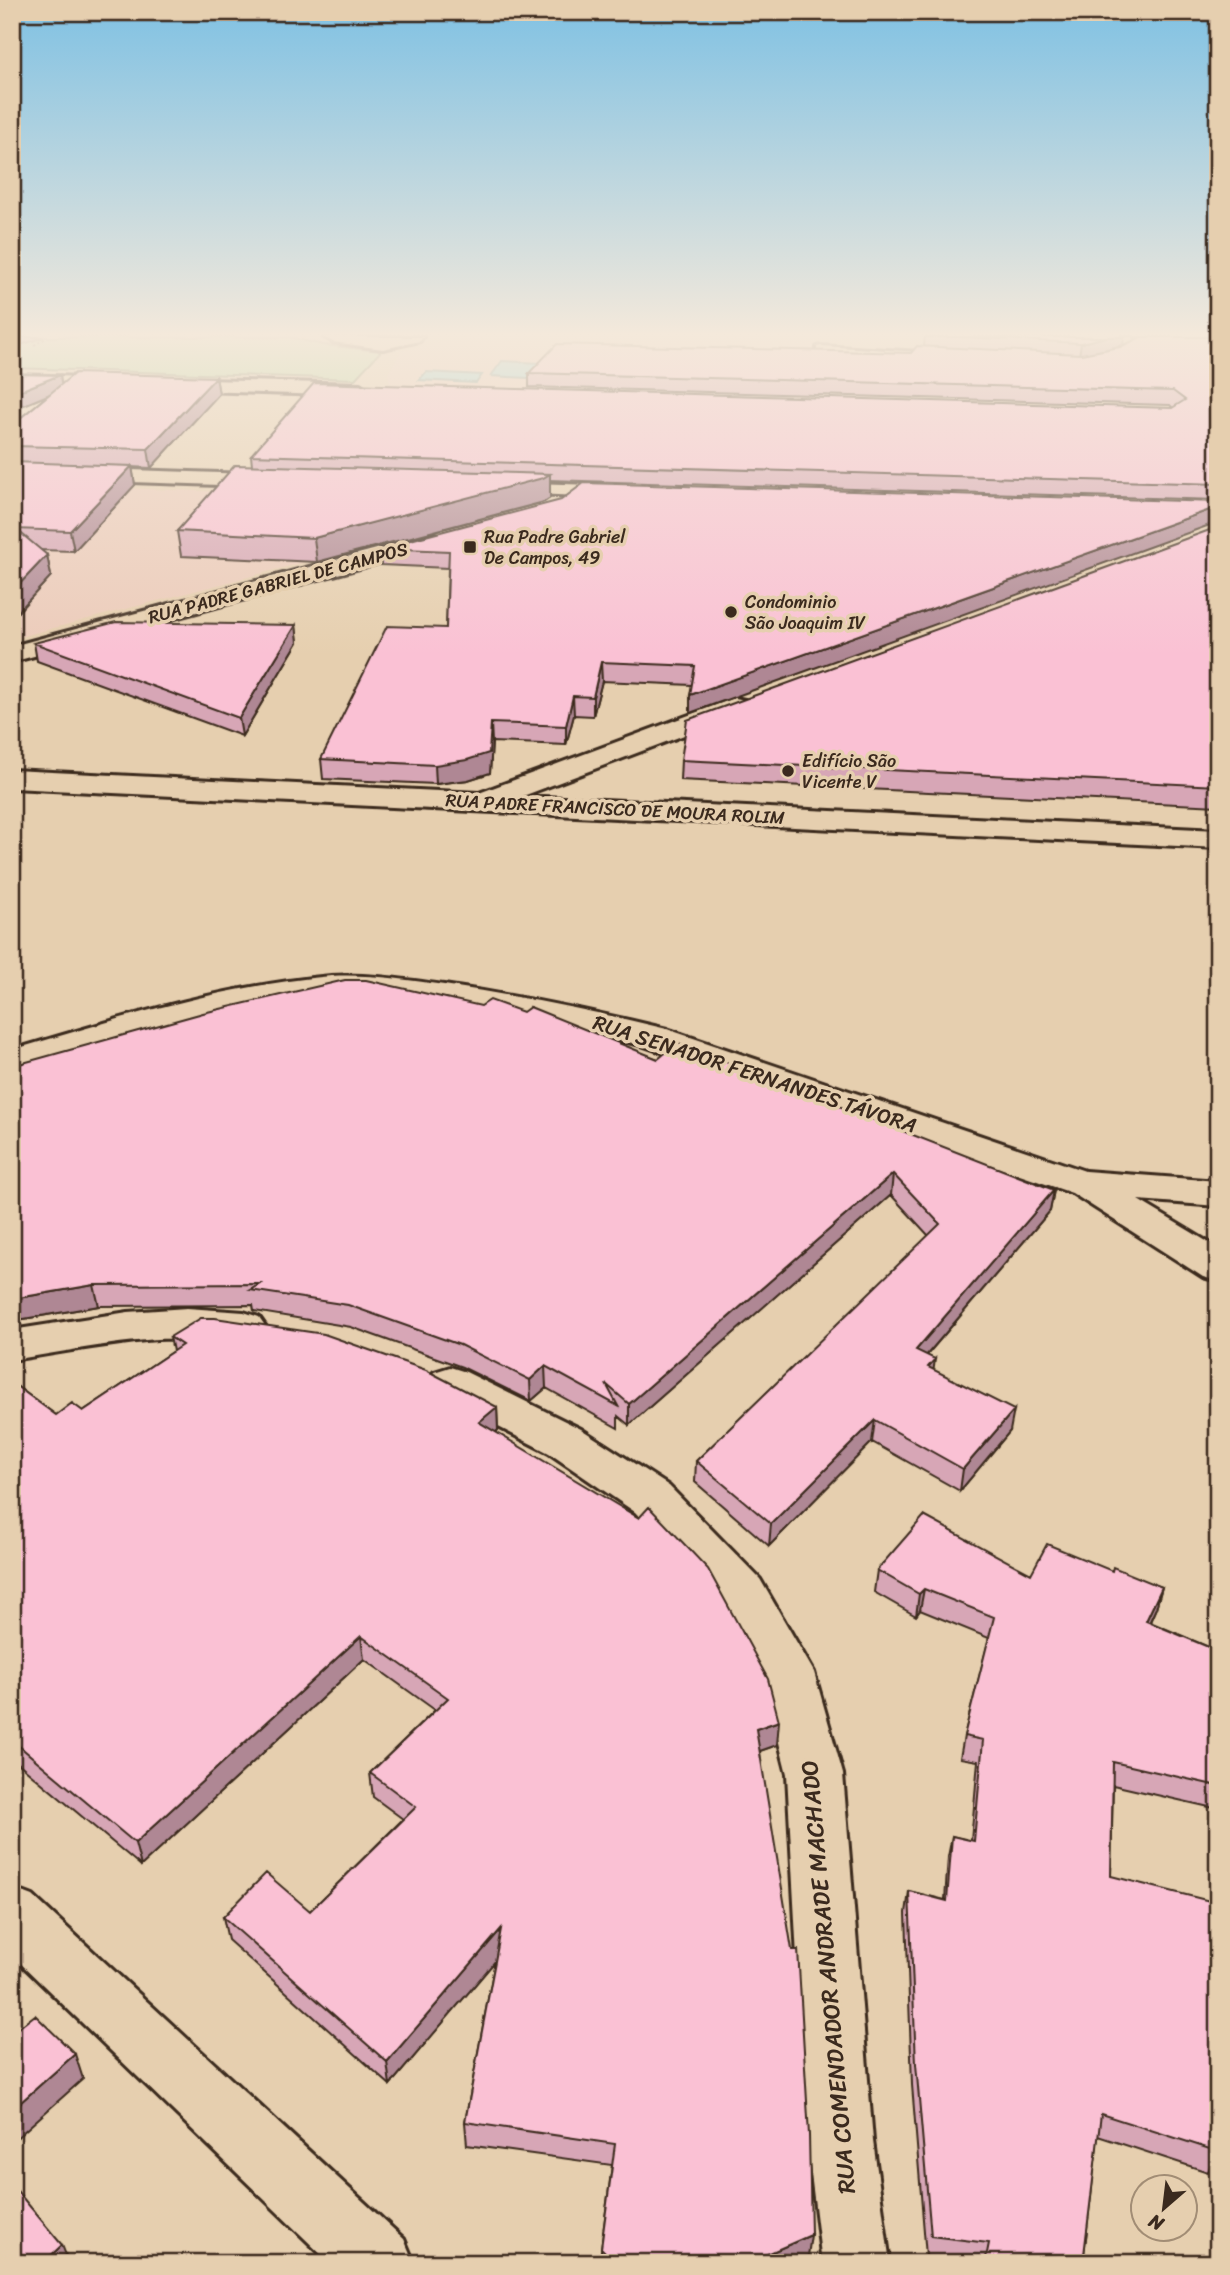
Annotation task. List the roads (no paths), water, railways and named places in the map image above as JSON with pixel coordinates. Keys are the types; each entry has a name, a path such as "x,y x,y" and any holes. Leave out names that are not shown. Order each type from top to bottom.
{"street":[{"path":"12,472 299,481"},
{"path":"478,488 648,493"},
{"path":"544,511 553,509 579,491"},
{"name":"RUA PADRE GABRIEL DE CAMPOS","path":"12,654 454,535"},
{"path":"478,803 753,700"},
{"name":"RUA PADRE FRANCISCO DE MOURA ROLIM","path":"12,779 1218,839"},
{"name":"RUA SENADOR FERNANDES TÁVORA","path":"12,1062 206,1006 287,989 335,985 491,1002 590,1020 654,1037 1081,1183 1218,1267"},
{"name":"RUA SENADOR FERNANDES TÁVORA","path":"1081,1183 1218,1194"},
{"path":"12,1345 110,1329 219,1323 283,1333"},
{"name":"RUA COMENDADOR ANDRADE MACHADO","path":"408,1367 444,1380 565,1441 652,1499 742,1593 788,1672 815,1774 840,2141 856,2263"},
{"path":"12,1915 380,2263"}],"place":[{"name":"Rua Padre Gabriel De Campos, 49","path":"470,547"},
{"name":"Condominio São Joaquim IV","path":"731,612"},
{"name":"Edifício São Vicente V","path":"788,771"}]}
